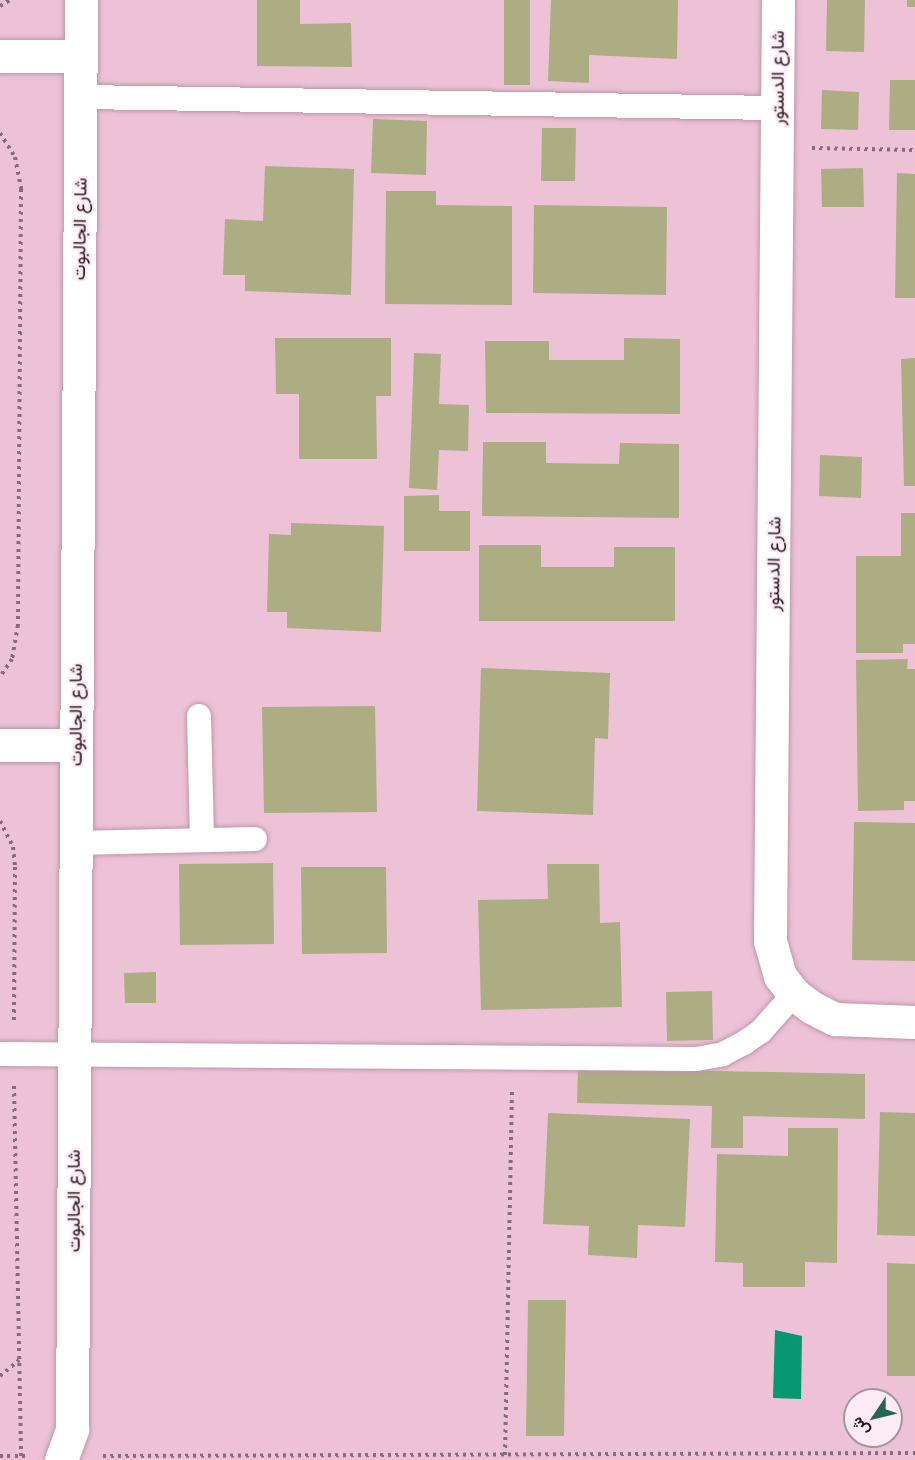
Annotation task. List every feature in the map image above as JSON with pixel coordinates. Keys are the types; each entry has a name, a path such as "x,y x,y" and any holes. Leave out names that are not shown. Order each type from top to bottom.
{"street":[{"name":"شارع الجالبوت","path":"72,1452 81,0"},
{"name":"شارع الدستور","path":"778,0 779,148 770,941 780,976 794,994 835,1019 915,1022"},
{"path":"0,56 81,56"},
{"path":"0,745 75,745"}],"lane":[{"path":"82,97 778,108"},
{"path":"199,716 202,840"},
{"path":"75,843 255,839"},
{"path":"7,1054 696,1059 723,1054 761,1031 794,994"}],"path":[{"path":"0,6 10,0"},
{"path":"0,133 15,157 21,189 18,625 12,659 0,676"},
{"path":"779,148 915,150"},
{"path":"0,821 13,847 15,867 7,1054 21,1456"},
{"path":"505,1455 513,1058"},
{"path":"0,1376 19,1360"},
{"path":"0,1456 72,1452 294,1458 915,1453"}],"shaded area":[{"path":"775,1330 802,1336 801,1399 773,1398"}],"building":[{"path":"257,0 300,0 300,24 351,23 352,67 257,66"},
{"path":"504,0 530,0 530,85 504,85"},
{"path":"551,0 678,0 677,59 589,55 589,83 548,81"},
{"path":"827,0 865,0 864,52 826,51"},
{"path":"907,0 915,0 915,7 907,7"},
{"path":"890,80 915,80 915,130 889,130"},
{"path":"822,90 859,92 858,130 821,129"},
{"path":"373,119 427,121 426,175 371,173"},
{"path":"542,128 576,128 575,181 541,181"},
{"path":"265,166 354,169 351,295 245,291 245,275 223,275 225,219 263,221"},
{"path":"863,168 864,207 822,207 821,169"},
{"path":"897,173 915,174 915,298 895,298"},
{"path":"386,191 436,191 436,205 512,206 512,305 385,304"},
{"path":"534,205 667,207 666,295 533,293"},
{"path":"275,338 391,338 391,396 376,396 377,459 299,459 299,394 276,394"},
{"path":"624,338 680,339 680,414 486,413 485,341 549,341 549,360 624,360"},
{"path":"414,353 441,354 439,404 469,405 468,451 439,450 437,490 409,488"},
{"path":"915,358 915,486 904,486 901,359"},
{"path":"483,442 546,442 546,463 619,464 620,443 679,444 679,518 482,516"},
{"path":"820,455 862,457 861,498 819,496"},
{"path":"439,495 439,511 470,511 470,551 404,551 404,496"},
{"path":"901,513 915,513 915,644 903,644 903,653 856,653 856,556 901,556"},
{"path":"291,523 384,526 381,632 287,628 287,612 267,612 269,534 291,535"},
{"path":"479,545 541,545 541,567 614,567 614,547 675,547 675,621 479,621"},
{"path":"908,659 907,669 915,669 915,801 904,801 904,810 858,811 856,660"},
{"path":"481,668 610,673 608,739 595,738 593,815 477,811"},
{"path":"375,706 377,812 264,813 262,707"},
{"path":"854,822 915,823 915,961 852,960"},
{"path":"273,863 274,944 180,945 179,864"},
{"path":"547,864 599,864 600,923 620,922 622,1007 481,1010 478,900 548,899"},
{"path":"301,867 386,867 387,953 302,954"},
{"path":"156,972 156,1003 125,1003 124,973"},
{"path":"712,991 713,1040 667,1041 666,992"},
{"path":"578,1068 865,1074 865,1119 743,1116 743,1148 711,1148 712,1106 577,1103"},
{"path":"880,1112 915,1113 915,1236 877,1235"},
{"path":"548,1113 690,1119 685,1227 638,1225 637,1258 588,1255 589,1226 543,1224"},
{"path":"788,1128 838,1128 837,1263 805,1262 805,1287 743,1287 743,1263 715,1262 717,1154 788,1156"},
{"path":"887,1263 915,1264 915,1376 887,1376"},
{"path":"528,1300 566,1300 564,1436 526,1436"}]}
